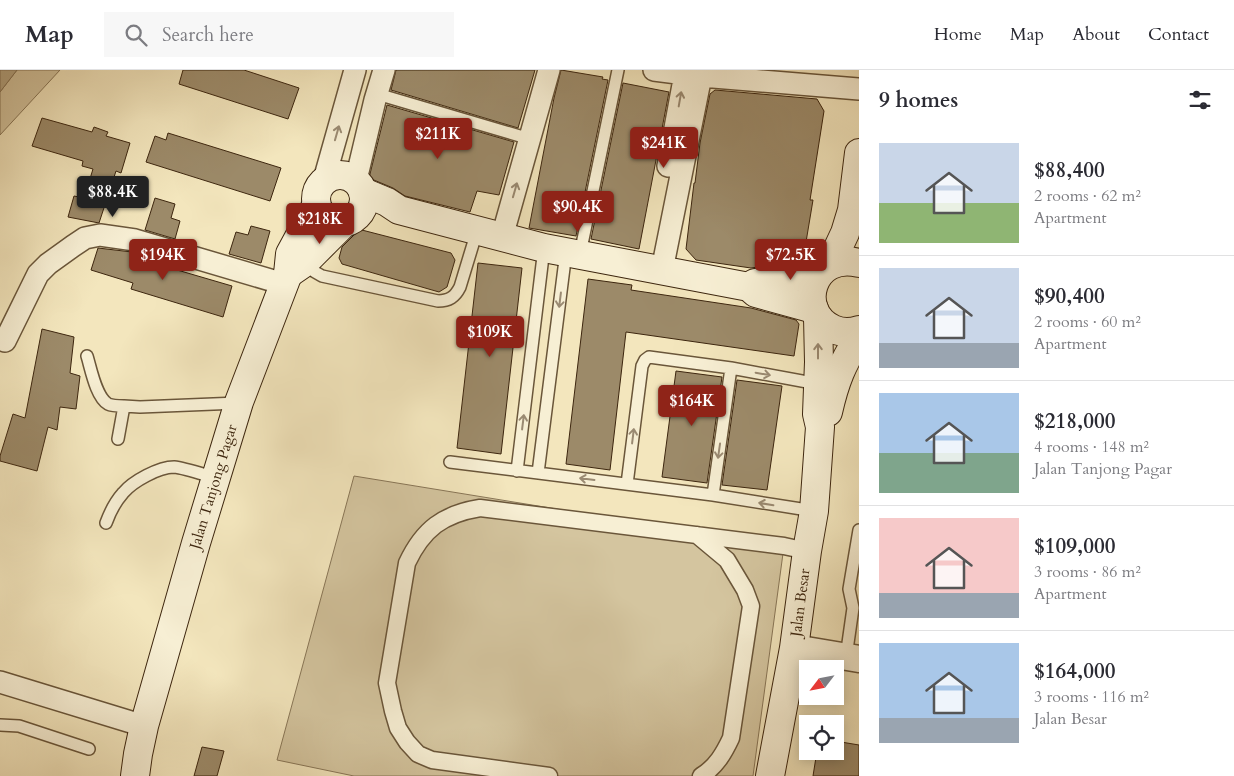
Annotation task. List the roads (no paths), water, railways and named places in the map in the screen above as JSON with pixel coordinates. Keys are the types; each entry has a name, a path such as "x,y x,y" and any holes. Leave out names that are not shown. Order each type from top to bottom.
{"main road":[{"name":"Jalan Besar","path":"770,776 794,648 814,511 820,427 817,414 816,313 811,297 813,284 825,269 845,233 852,210 859,153"},
{"path":"336,174 350,176 355,202 337,223 324,218 319,212 320,193 330,176 336,174"},
{"name":"Jalan Tanjong Pagar","path":"134,776 144,726 239,402 292,273 290,254 320,193"},
{"path":"292,273 355,202 387,202 399,210 490,234 563,251 749,287 756,293 816,313 828,326 839,331 852,332 859,330"},
{"path":"749,287 755,283 825,269 840,261 859,263"},
{"name":"Jalan Besar","path":"820,427 826,417 833,388 841,368 859,337"}],"street":[{"path":"320,193 355,70"},
{"path":"355,202 375,100 384,70"},
{"path":"490,234 530,139 549,70"},
{"path":"660,70 693,75 859,89"},
{"path":"656,269 693,75"},
{"path":"4,341 38,274 48,264 85,238 100,235 116,236 292,273"},
{"path":"549,776 432,760 418,754 406,742 398,728 387,683 407,563 425,533 453,515 480,508 784,546 807,551"},
{"path":"697,535 727,560 745,590 751,606 731,738 726,750 715,765 701,776"},
{"path":"794,648 852,658"},
{"path":"1,687 144,726"}],"lane":[{"path":"517,471 563,251 618,70"},
{"path":"375,100 384,96 530,139"},
{"path":"292,273 315,272 322,276 445,301 452,299 457,294 490,234"},
{"path":"538,473 563,251"},
{"path":"87,356 97,390 108,404 140,407 239,402"},
{"path":"628,484 642,366 649,357 731,368 818,384"},
{"path":"713,495 731,368"},
{"path":"118,439 124,406"},
{"path":"450,462 713,495 814,511"},
{"path":"106,523 111,510 123,492 148,475 162,469 175,467 216,478"},
{"path":"852,658 855,603 849,589 859,530"},
{"path":"0,725 19,726 89,749"}]}
